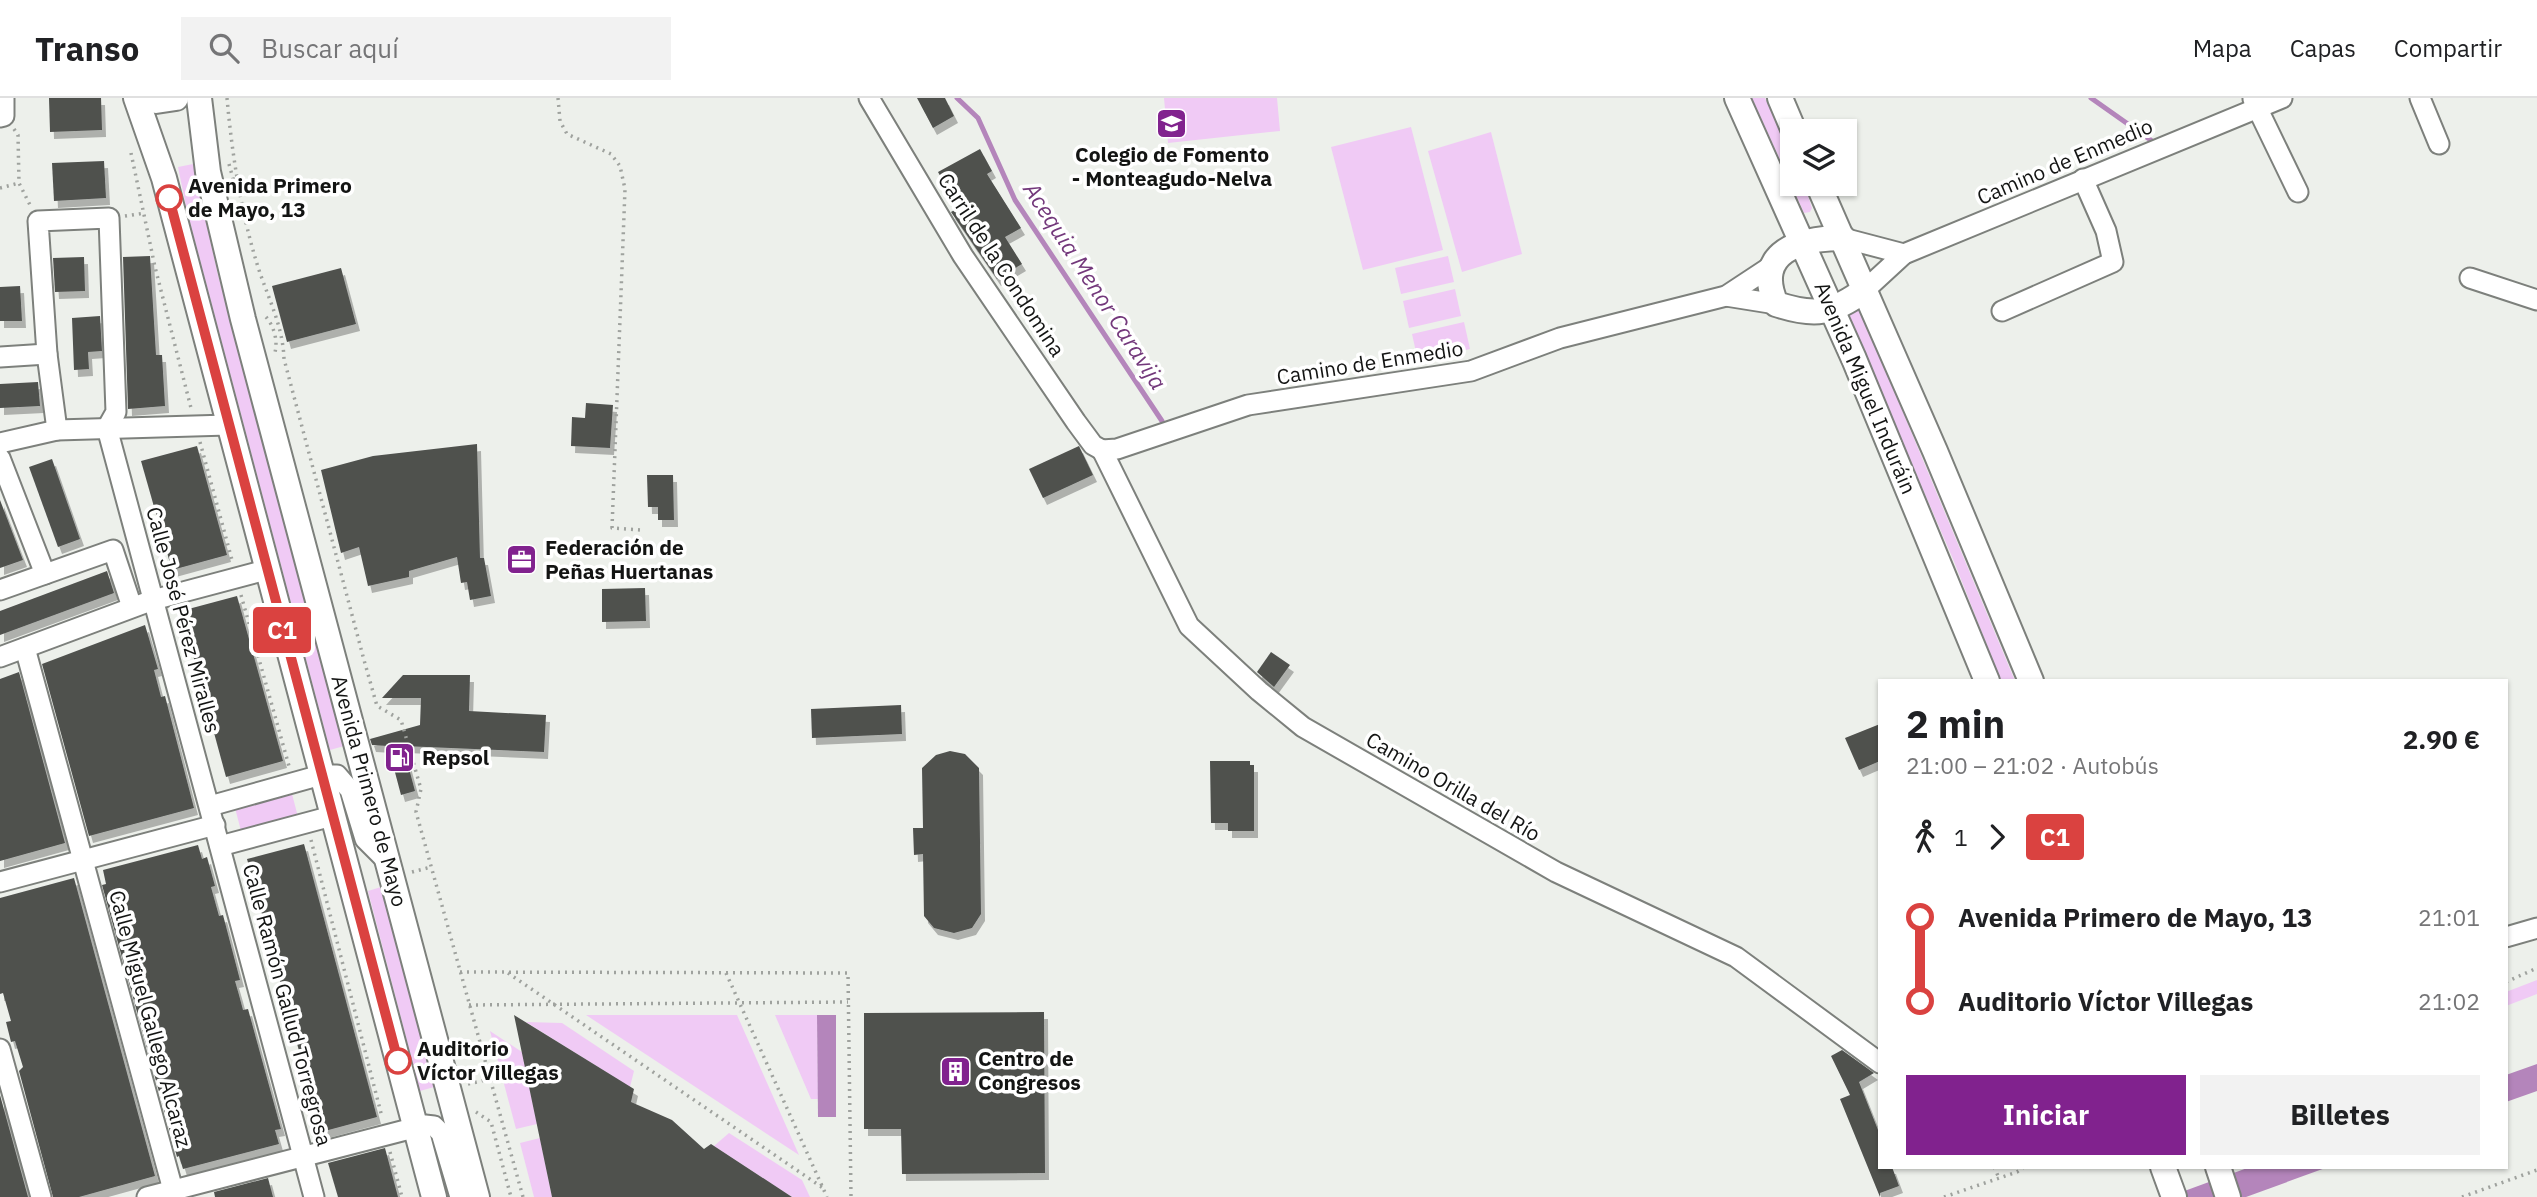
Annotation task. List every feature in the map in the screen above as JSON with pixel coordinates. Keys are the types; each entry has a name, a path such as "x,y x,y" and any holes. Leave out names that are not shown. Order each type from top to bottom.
{"main road":[{"name":"Avenida Primero de Mayo","path":"136,98 158,157 434,1197"},
{"path":"145,98 156,101 176,98"},
{"name":"Avenida Primero de Mayo","path":"199,98 208,172 228,262 477,1197"},
{"name":"Avenida Miguel Induráin","path":"1737,98 1832,310 1986,679"},
{"path":"1780,98 1789,119"},
{"name":"Avenida Miguel Induráin","path":"1824,196 1866,289 2030,679"},
{"path":"1843,238 1792,245 1770,267 1768,286 1776,304 1806,314 1832,310 1866,289"},
{"path":"2164,1169 2174,1197"},
{"path":"2219,1169 2228,1197"}],"street":[{"name":"Carril de la Condomina","path":"869,98 963,256 1076,422 1093,445 1102,450"},
{"name":"Camino de Enmedio","path":"1866,289 1904,254 2254,103 2282,98"},
{"path":"2420,98 2439,144"},
{"path":"2254,103 2298,192"},
{"path":"2002,311 2113,262 2106,231 2083,179"},
{"path":"57,430 47,354 38,221 109,218 116,412 107,428"},
{"path":"1843,238 1904,254"},
{"path":"1726,296 1770,267"},
{"path":"2470,278 2537,300"},
{"path":"1726,296 1776,304"},
{"name":"Camino de Enmedio","path":"1102,450 1116,449 1248,405 1471,371 1560,338 1726,296"},
{"path":"0,357 47,354"},
{"path":"0,443 57,430 228,425"},
{"name":"Calle José Pérez Miralles","path":"107,428 215,825"},
{"name":"Camino Orilla del Río","path":"1102,450 1189,626 1303,727 1556,872 1736,957 1765,975 1878,1060"},
{"path":"0,457 45,574"},
{"path":"0,590 113,550 132,607"},
{"path":"0,657 153,600 266,569"},
{"name":"Calle Miguel Gallego Alcaraz","path":"25,648 173,1190"},
{"path":"220,846 308,822 330,810 354,762 355,739"},
{"path":"210,806 321,775 337,775 345,782 362,833 388,862"},
{"path":"0,882 215,825"},
{"name":"Calle Ramón Gallud Torregrosa","path":"215,825 314,1197"},
{"path":"2508,936 2537,928"},
{"path":"0,1049 41,1197"},
{"path":"146,1197 385,1133 430,1125 441,1133 460,1197"}],"path":[{"path":"227,98 231,142 259,269 280,329 284,359 377,706 401,720 421,789 416,812 523,1197"},
{"path":"558,98 560,121 567,134 611,154 620,166 625,189 612,528 640,530"},
{"path":"3,110 18,135 19,183 38,221"},
{"path":"130,151 155,267 236,578 284,755 297,782"},
{"path":"0,188 19,183"},
{"path":"308,822 313,854 402,1197"},
{"path":"2508,981 2537,968"},
{"path":"460,972 848,973 851,1197"},
{"path":"506,972 823,1188"},
{"path":"726,972 827,1197"},
{"path":"469,1005 848,1002"},
{"path":"1995,1169 1999,1179"},
{"path":"1944,1197 1999,1179 2020,1169"},
{"path":"2462,1197 2537,1170"}],"shaded area":[{"path":"1164,98 1277,98 1280,131 1168,143"},
{"path":"1752,98 1765,98 1780,131 1780,160"},
{"path":"1411,127 1443,250 1363,270 1331,147"},
{"path":"1491,132 1522,254 1462,272 1428,151"},
{"path":"193,164 218,275 344,746 330,750 187,211 178,167"},
{"path":"1796,196 1808,196 1812,208 1810,212 1804,213"},
{"path":"1448,256 1454,282 1401,294 1395,268"},
{"path":"1455,289 1461,316 1409,328 1403,301"},
{"path":"1860,309 2014,679 2000,679 1953,559 1847,314"},
{"path":"1464,322 1470,349 1418,361 1412,334"},
{"path":"291,790 298,817 241,831 234,804"},
{"path":"381,887 434,1087 420,1091 368,891"},
{"path":"2537,980 2537,994 2508,1005 2508,991"},
{"path":"586,1015 737,1015 799,1155"},
{"path":"775,1015 817,1015 818,1099 811,1099"},
{"path":"817,1015 836,1015 836,1117 818,1117"},
{"path":"526,1022 562,1023 634,1071 630,1087"},
{"path":"490,1031 522,1052 537,1124 516,1129"},
{"path":"2537,1064 2537,1091 2508,1101 2508,1074"},
{"path":"729,1133 802,1180 810,1197 792,1197 714,1146"},
{"path":"540,1138 552,1197 534,1197 520,1143"},
{"path":"2245,1169 2323,1169 2246,1197 2168,1197"}],"building":[{"path":"49,98 101,98 102,130 50,132"},
{"path":"917,98 945,98 954,116 933,128"},
{"path":"980,149 992,171 987,174 1021,228 1005,237 1022,264 997,279 951,212 958,208 938,172"},
{"path":"104,161 106,198 54,201 52,163"},
{"path":"150,256 156,355 162,355 165,406 128,409 123,257"},
{"path":"84,257 85,291 55,292 53,258"},
{"path":"341,268 356,324 287,342 272,286"},
{"path":"20,286 22,321 0,321 0,287"},
{"path":"100,316 102,351 88,352 89,369 74,370 72,318"},
{"path":"38,382 40,406 0,408 0,384"},
{"path":"586,403 613,405 610,448 571,446 572,417 585,418"},
{"path":"477,444 480,558 484,558 491,596 470,600 467,582 461,583 457,557 409,571 409,577 368,586 359,547 341,553 321,470 373,456"},
{"path":"197,446 227,555 172,570 141,461"},
{"path":"1079,446 1093,475 1043,498 1029,469"},
{"path":"52,459 80,539 58,547 29,467"},
{"path":"647,475 673,475 674,520 658,520 658,507 648,507"},
{"path":"0,500 23,560 0,568"},
{"path":"107,571 114,593 0,635 0,611"},
{"path":"645,588 646,621 602,622 602,589"},
{"path":"237,596 283,761 226,777 181,611"},
{"path":"145,625 158,669 154,670 161,697 165,696 194,808 89,836 42,664"},
{"path":"1271,652 1290,665 1274,687 1257,672"},
{"path":"19,672 65,843 0,861 0,679"},
{"path":"403,675 470,675 469,711 546,715 544,752 403,746 415,791 401,795 388,746 372,745 370,739 420,725 421,698 382,698"},
{"path":"901,705 902,734 812,738 811,709"},
{"path":"1878,725 1878,762 1859,770 1845,738"},
{"path":"950,751 965,754 979,768 981,914 972,928 954,933 934,928 924,916 923,854 914,855 913,828 923,828 922,768 936,755"},
{"path":"1210,761 1250,761 1250,765 1254,765 1254,831 1228,831 1228,823 1211,823"},
{"path":"304,844 377,1117 321,1132 247,859"},
{"path":"198,845 202,859 207,857 215,886 211,887 219,916 223,915 240,980 235,981 243,1010 248,1009 281,1129 275,1130 279,1144 183,1169 179,1156 177,1157 102,885 106,884 103,870"},
{"path":"74,878 155,1176 79,1197 53,1197 19,1071 23,1067 15,1041 11,1042 6,1022 11,1021 3,993 0,994 0,898"},
{"name":"Centro de Congresos","path":"1044,1012 1045,1173 902,1174 901,1129 864,1129 864,1013"},
{"path":"514,1015 634,1089 631,1102 672,1120 704,1149 711,1144 792,1197 552,1197"},
{"path":"1842,1050 1874,1073 1859,1082 1878,1130 1878,1169 1893,1169 1899,1186 1880,1193 1880,1197 1840,1099 1850,1095 1831,1056"},
{"path":"0,1095 28,1197 0,1197"},
{"path":"385,1148 398,1197 338,1197 328,1163"},
{"path":"268,1178 273,1197 215,1197 214,1192"}],"waterway":[{"name":"Acequia Menor Caravija","path":"957,98 978,118 1015,200 1162,421"},
{"path":"2091,98 2152,141"}],"bus line":[{"name":"C1","path":"169,198 398,1061"}],"place":[{"name":"Colegio de Fomento - Monteagudo-Nelva","path":"1172,123"},
{"name":"Avenida Primero de Mayo, 13","path":"169,198"},
{"name":"Federación de Peñas Huertanas","path":"522,560"},
{"name":"Repsol","path":"399,758"},
{"name":"Auditorio Víctor Villegas","path":"398,1061"},
{"name":"Centro de Congresos","path":"955,1071"}]}
